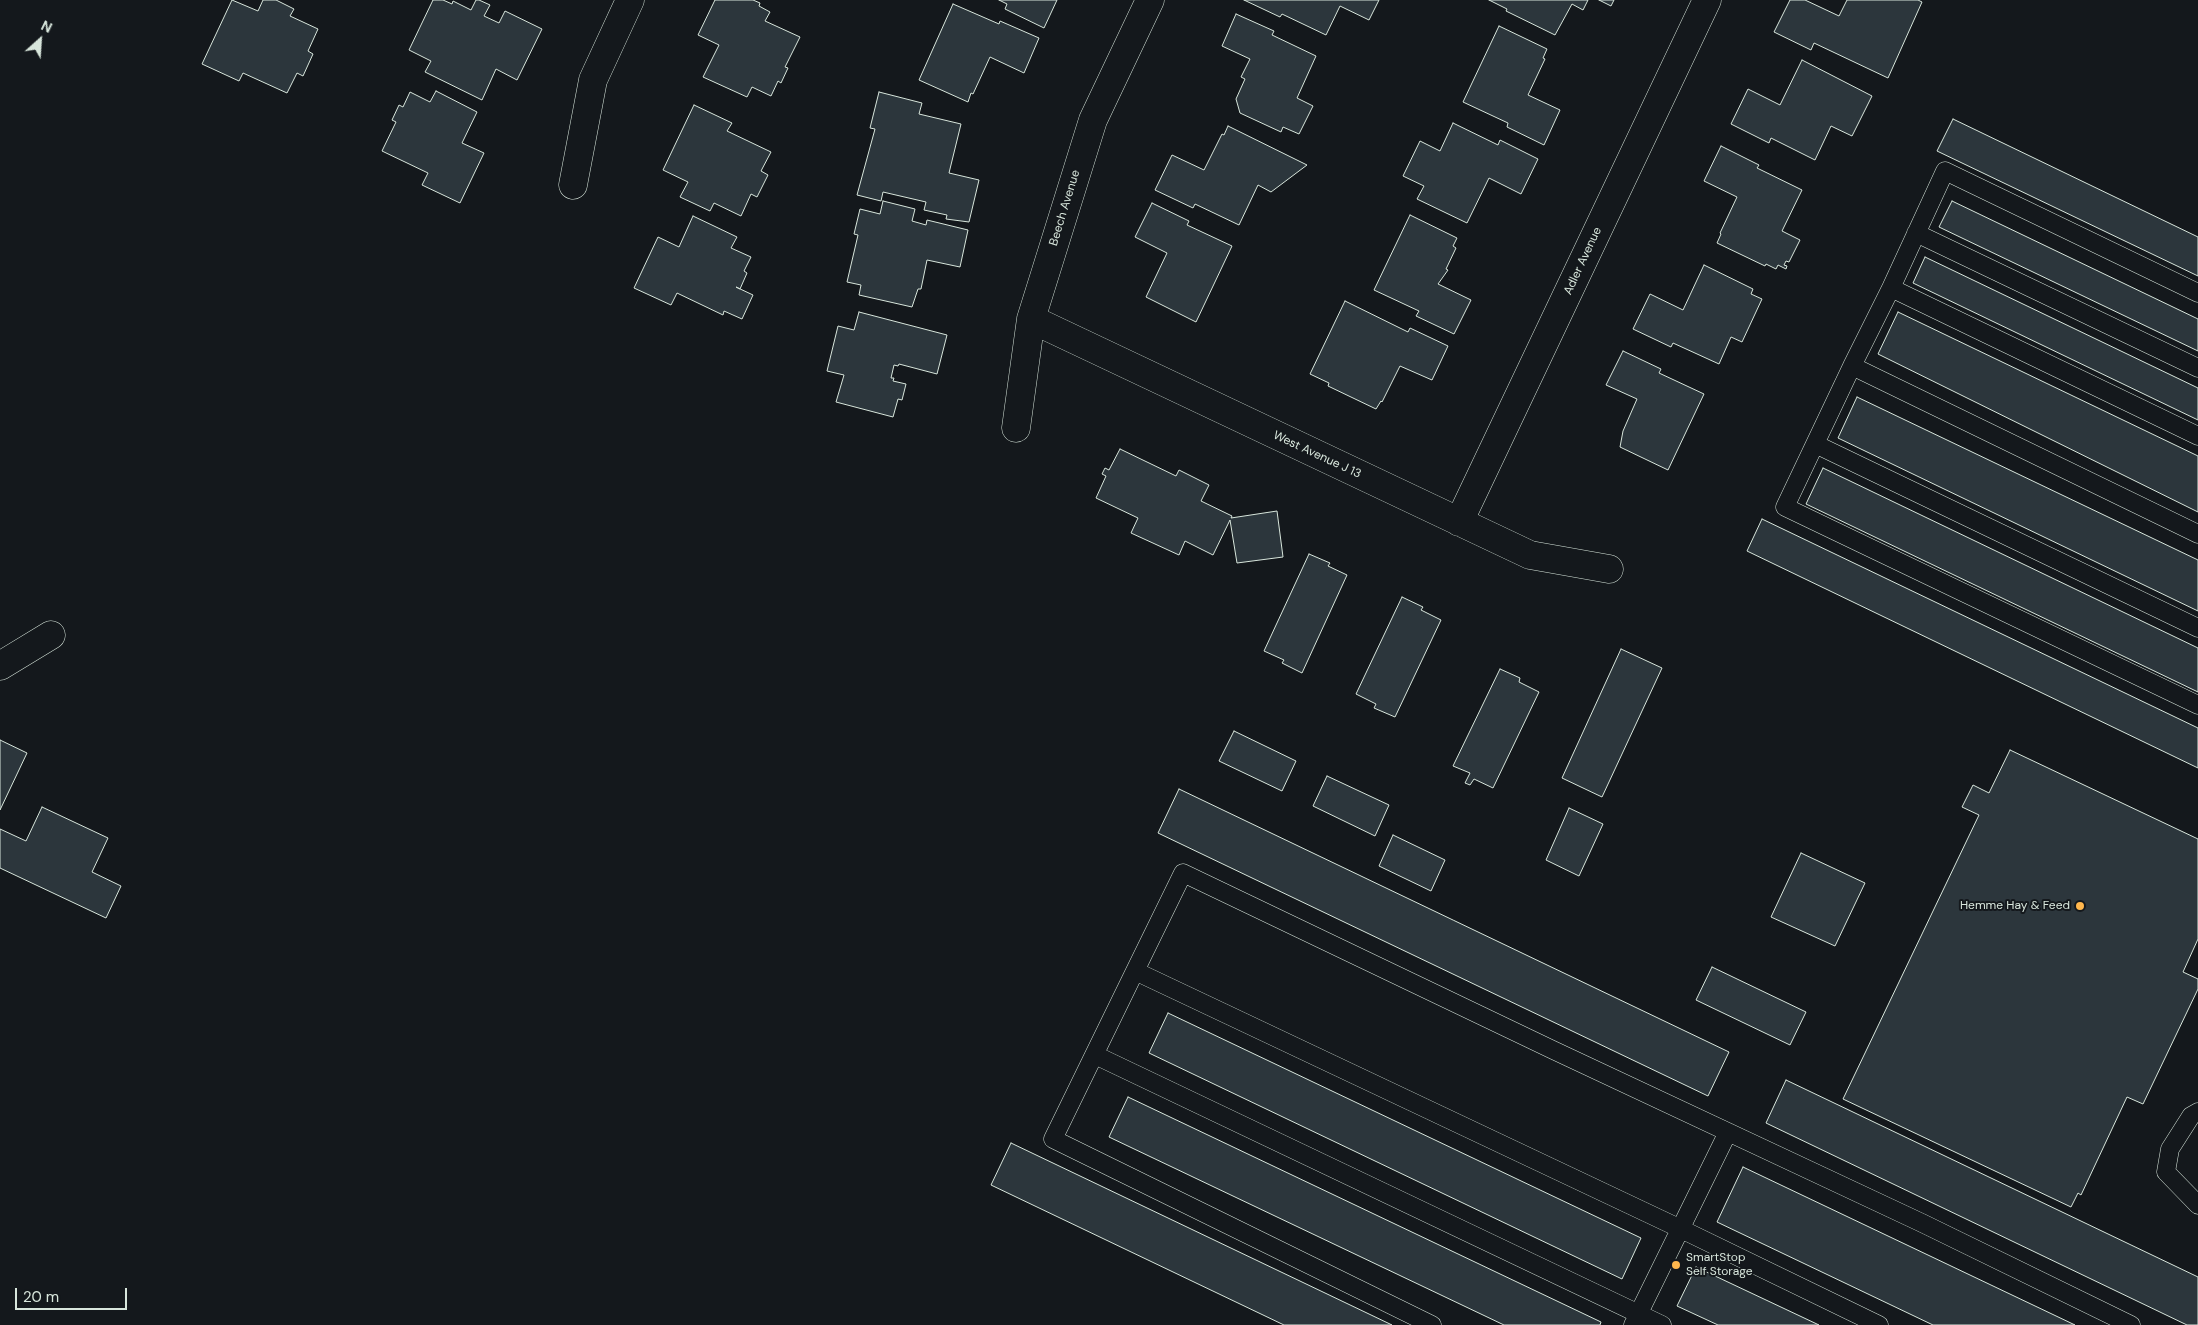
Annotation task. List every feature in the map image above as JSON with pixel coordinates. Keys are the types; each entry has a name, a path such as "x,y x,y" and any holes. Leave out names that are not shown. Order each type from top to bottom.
{"street":[{"path":"573,185 593,80 630,0"},
{"name":"Beech Avenue","path":"1016,428 1031,319 1093,120 1150,0"},
{"name":"Adler Avenue","path":"1459,522 1707,0"},
{"name":"West Avenue J 13","path":"1031,319 1530,555 1609,569"},
{"path":"0,666 51,636"}],"lane":[{"path":"2198,293 1945,171 1785,507 2198,705"},
{"path":"1916,233 2198,368"},
{"path":"1890,288 2198,436"},
{"path":"1852,366 2198,534"},
{"path":"1815,444 2198,628"},
{"path":"1432,1325 1053,1139 1183,873 2132,1325"},
{"path":"1135,972 1681,1228 1879,1325"},
{"path":"1094,1055 1636,1320 1662,1325"},
{"path":"2198,1112 2191,1116 2170,1149 2166,1172 2198,1205"},
{"path":"1636,1320 1728,1132"}],"building":[{"path":"232,0 258,11 263,0 276,0 294,9 290,16 318,29 308,51 313,54 303,76 297,73 287,93 243,73 239,81 202,64"},
{"path":"433,0 443,0 452,4 453,1 471,10 476,0 479,0 490,5 484,16 499,23 505,11 542,29 517,80 496,69 482,100 425,72 431,61 409,50"},
{"path":"715,0 753,0 760,3 759,6 770,12 765,21 800,37 785,67 788,68 781,83 778,81 771,96 752,87 747,97 703,77 719,45 698,35"},
{"path":"999,0 1057,0 1044,28 1005,9 1007,4"},
{"path":"1244,0 1379,0 1369,20 1340,6 1326,35 1282,14 1280,17"},
{"path":"1489,0 1588,0 1583,10 1572,4 1555,35 1506,11 1507,9"},
{"path":"1599,0 1614,0 1611,6"},
{"path":"1790,0 1805,0 1839,16 1847,0 1918,0 1922,2 1888,78 1814,43 1811,50 1774,32"},
{"path":"953,4 999,24 1000,21 1039,38 1024,73 990,57 968,102 919,80"},
{"path":"1236,14 1274,31 1272,35 1316,56 1297,98 1313,106 1299,134 1283,127 1281,132 1240,113 1236,99 1245,79 1241,77 1250,59 1222,46"},
{"path":"1499,26 1547,49 1543,58 1545,59 1528,95 1560,110 1544,145 1507,127 1508,123 1463,102"},
{"path":"1802,60 1872,96 1852,136 1831,126 1815,160 1771,138 1769,143 1731,124 1748,89 1780,105"},
{"path":"436,91 477,112 462,143 484,153 460,203 422,185 428,173 382,151 396,122 392,120 399,105 403,107 410,92 430,102"},
{"path":"879,92 922,103 919,114 961,124 949,173 979,180 969,222 946,219 947,215 924,210 926,202 883,192 881,201 857,195 875,129 870,128"},
{"path":"694,105 732,123 727,131 771,152 761,171 768,175 757,197 751,194 741,216 714,203 710,211 680,197 688,182 663,170"},
{"path":"1953,119 2198,237 2198,276 1937,151"},
{"path":"1453,123 1498,145 1500,140 1538,159 1521,194 1489,178 1467,223 1417,199 1424,186 1403,176 1420,141 1440,151"},
{"path":"1228,126 1307,165 1271,192 1258,185 1239,225 1195,204 1193,208 1155,190 1172,155 1204,170"},
{"path":"1721,146 1759,165 1757,168 1802,190 1782,231 1800,240 1789,262 1786,261 1784,265 1787,266 1786,269 1778,265 1776,269 1766,264 1765,266 1717,243 1737,197 1704,181"},
{"path":"883,201 915,209 912,221 926,225 927,220 968,230 960,267 927,260 921,289 918,289 912,307 859,295 861,285 847,282 858,235 854,234 860,209 880,214"},
{"path":"1952,201 2198,319 2198,351 1939,227"},
{"path":"1152,203 1189,221 1187,225 1232,246 1196,322 1146,297 1167,253 1135,237"},
{"path":"1410,215 1457,238 1453,246 1456,248 1446,269 1448,270 1438,284 1471,300 1454,334 1416,316 1419,311 1374,290"},
{"path":"693,216 737,237 731,248 751,257 744,271 747,273 740,289 753,295 742,319 724,311 723,315 677,293 671,305 634,288 658,237 679,247"},
{"path":"1925,257 2198,388 2198,420 1913,283"},
{"path":"1704,265 1753,289 1751,294 1762,299 1742,342 1731,337 1719,364 1673,343 1671,347 1633,329 1650,294 1683,310"},
{"path":"1345,301 1408,332 1410,328 1448,346 1432,380 1400,366 1382,402 1376,409 1328,386 1329,383 1310,374"},
{"path":"859,312 947,335 937,374 899,364 898,366 894,365 891,378 894,378 893,381 906,384 902,400 898,399 893,417 836,402 844,375 827,371 838,326 854,330"},
{"path":"1898,312 2198,456 2198,512 1878,354"},
{"path":"1623,351 1661,369 1659,373 1704,394 1668,470 1620,447 1623,431 1637,399 1606,385"},
{"path":"1857,397 2198,560 2198,611 1838,438"},
{"path":"1120,449 1176,476 1179,470 1209,485 1201,501 1232,516 1231,518 1277,511 1283,557 1237,563 1230,520 1213,555 1185,541 1179,555 1131,533 1138,518 1096,498 1106,476 1102,474 1105,468 1109,470"},
{"path":"1823,468 2198,648 2198,692 1806,504"},
{"path":"1762,519 2198,728 2198,768 1747,551"},
{"path":"1309,554 1330,563 1328,566 1347,575 1302,673 1282,663 1284,660 1264,651"},
{"path":"1402,597 1423,607 1421,610 1441,620 1395,717 1374,708 1376,704 1356,694"},
{"path":"1621,649 1662,668 1602,797 1562,778"},
{"path":"1500,669 1520,678 1519,682 1539,692 1493,788 1474,779 1470,785 1465,783 1470,773 1453,766"},
{"path":"1234,731 1296,761 1282,791 1219,761"},
{"path":"0,740 27,753 0,810"},
{"path":"2010,750 2198,839 2198,939 2183,972 2198,979 2198,989 2143,1104 2127,1097 2081,1195 2078,1193 2071,1207 1843,1099 1979,815 1962,807 1973,785 1989,793"},
{"path":"1327,776 1389,805 1375,836 1313,806"},
{"path":"1179,789 1729,1052 1708,1096 1158,833"},
{"path":"42,807 108,838 92,872 121,886 106,918 0,868 0,829 26,841"},
{"path":"1569,808 1603,824 1579,876 1546,860"},
{"path":"1393,835 1445,860 1431,891 1379,866"},
{"path":"1801,853 1865,883 1835,946 1771,917"},
{"path":"1712,967 1806,1012 1790,1045 1696,1000"},
{"path":"1168,1013 1641,1238 1622,1279 1149,1053"},
{"path":"1786,1080 2198,1277 2198,1325 2187,1325 1766,1123"},
{"path":"1128,1097 1601,1322 1600,1325 1504,1325 1109,1137"},
{"path":"1011,1143 1392,1325 1284,1325 991,1185"},
{"path":"1743,1167 2075,1325 1933,1325 1717,1222"},
{"path":"1696,1267 1819,1325 1718,1325 1677,1306"}],"place":[{"name":"Hemme Hay & Feed","path":"2080,906"},
{"name":"SmartStop Self Storage","path":"1676,1265"}]}
